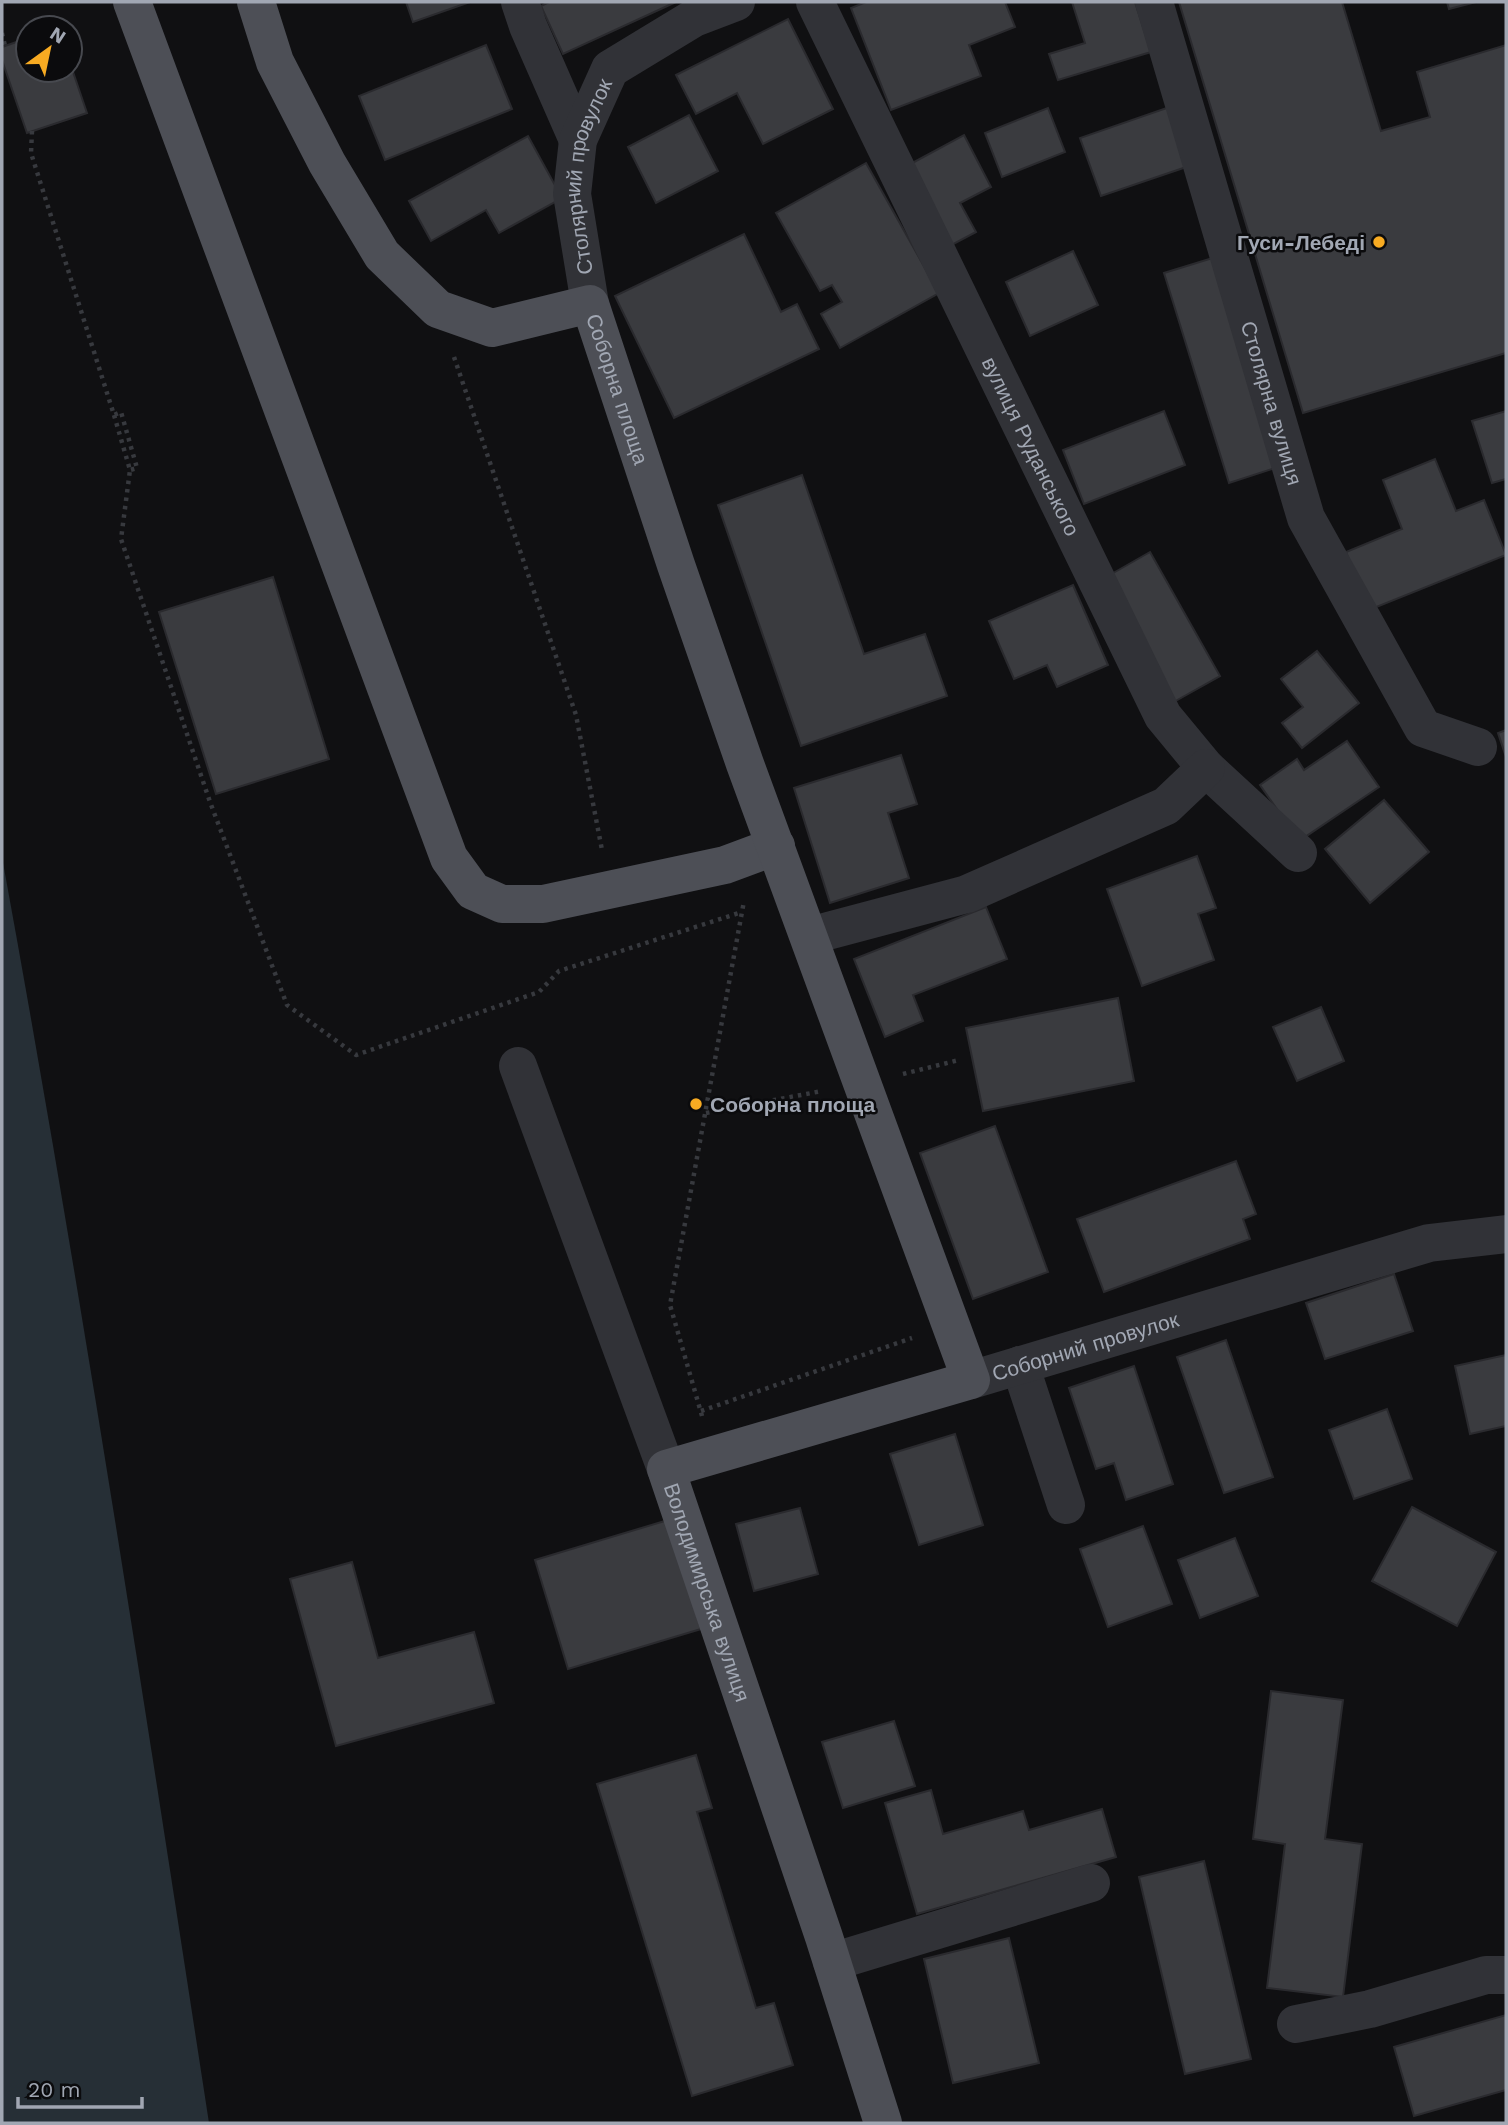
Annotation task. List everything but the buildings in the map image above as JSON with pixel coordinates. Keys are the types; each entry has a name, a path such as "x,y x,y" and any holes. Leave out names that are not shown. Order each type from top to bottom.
{"main road":[{"path":"132,2 449,858 473,891 502,904 543,904 725,865 764,851"},
{"name":"Соборна площа","path":"256,2 275,62 327,163 382,255 438,309 492,328 590,304 680,577 764,851 809,936 971,1380"},
{"name":"Соборний провулок","path":"666,1469 971,1380"},
{"name":"Володимирська вулиця","path":"666,1469 832,1962 883,2123"}],"street":[{"path":"520,2 578,140"},
{"name":"Столярний провулок","path":"590,304 572,194 578,140 610,69 694,18 736,2"},
{"name":"вулиця Руданського","path":"815,2 1163,716 1206,768 1298,853"},
{"name":"Столярна вулиця","path":"1154,2 1306,518 1423,728 1478,747"},
{"path":"809,936 967,894 1166,806 1206,768"},
{"name":"Володимирська вулиця","path":"518,1066 666,1469"},
{"name":"Соборний провулок","path":"971,1380 1429,1243 1506,1234"},
{"path":"1020,1365 1066,1505"},
{"path":"832,1962 1091,1883"},
{"path":"1296,2024 1370,2009 1486,1975 1506,1975"}],"path":[{"path":"2,33 5,46"},
{"path":"32,131 32,153 114,415 121,412 137,468 130,471 121,539 210,802 287,1005 356,1055 539,992 559,971 742,912"},
{"path":"438,309 576,715 609,890"},
{"path":"714,1455 670,1305 742,912 764,851"},
{"path":"701,1411 950,1325"}],"shaded area":[{"path":"2,857 84,1331 209,2123 2,2123"}],"place":[{"name":"Гуси-Лебеді","path":"1379,242"},
{"name":"Соборна площа","path":"696,1104"}]}
